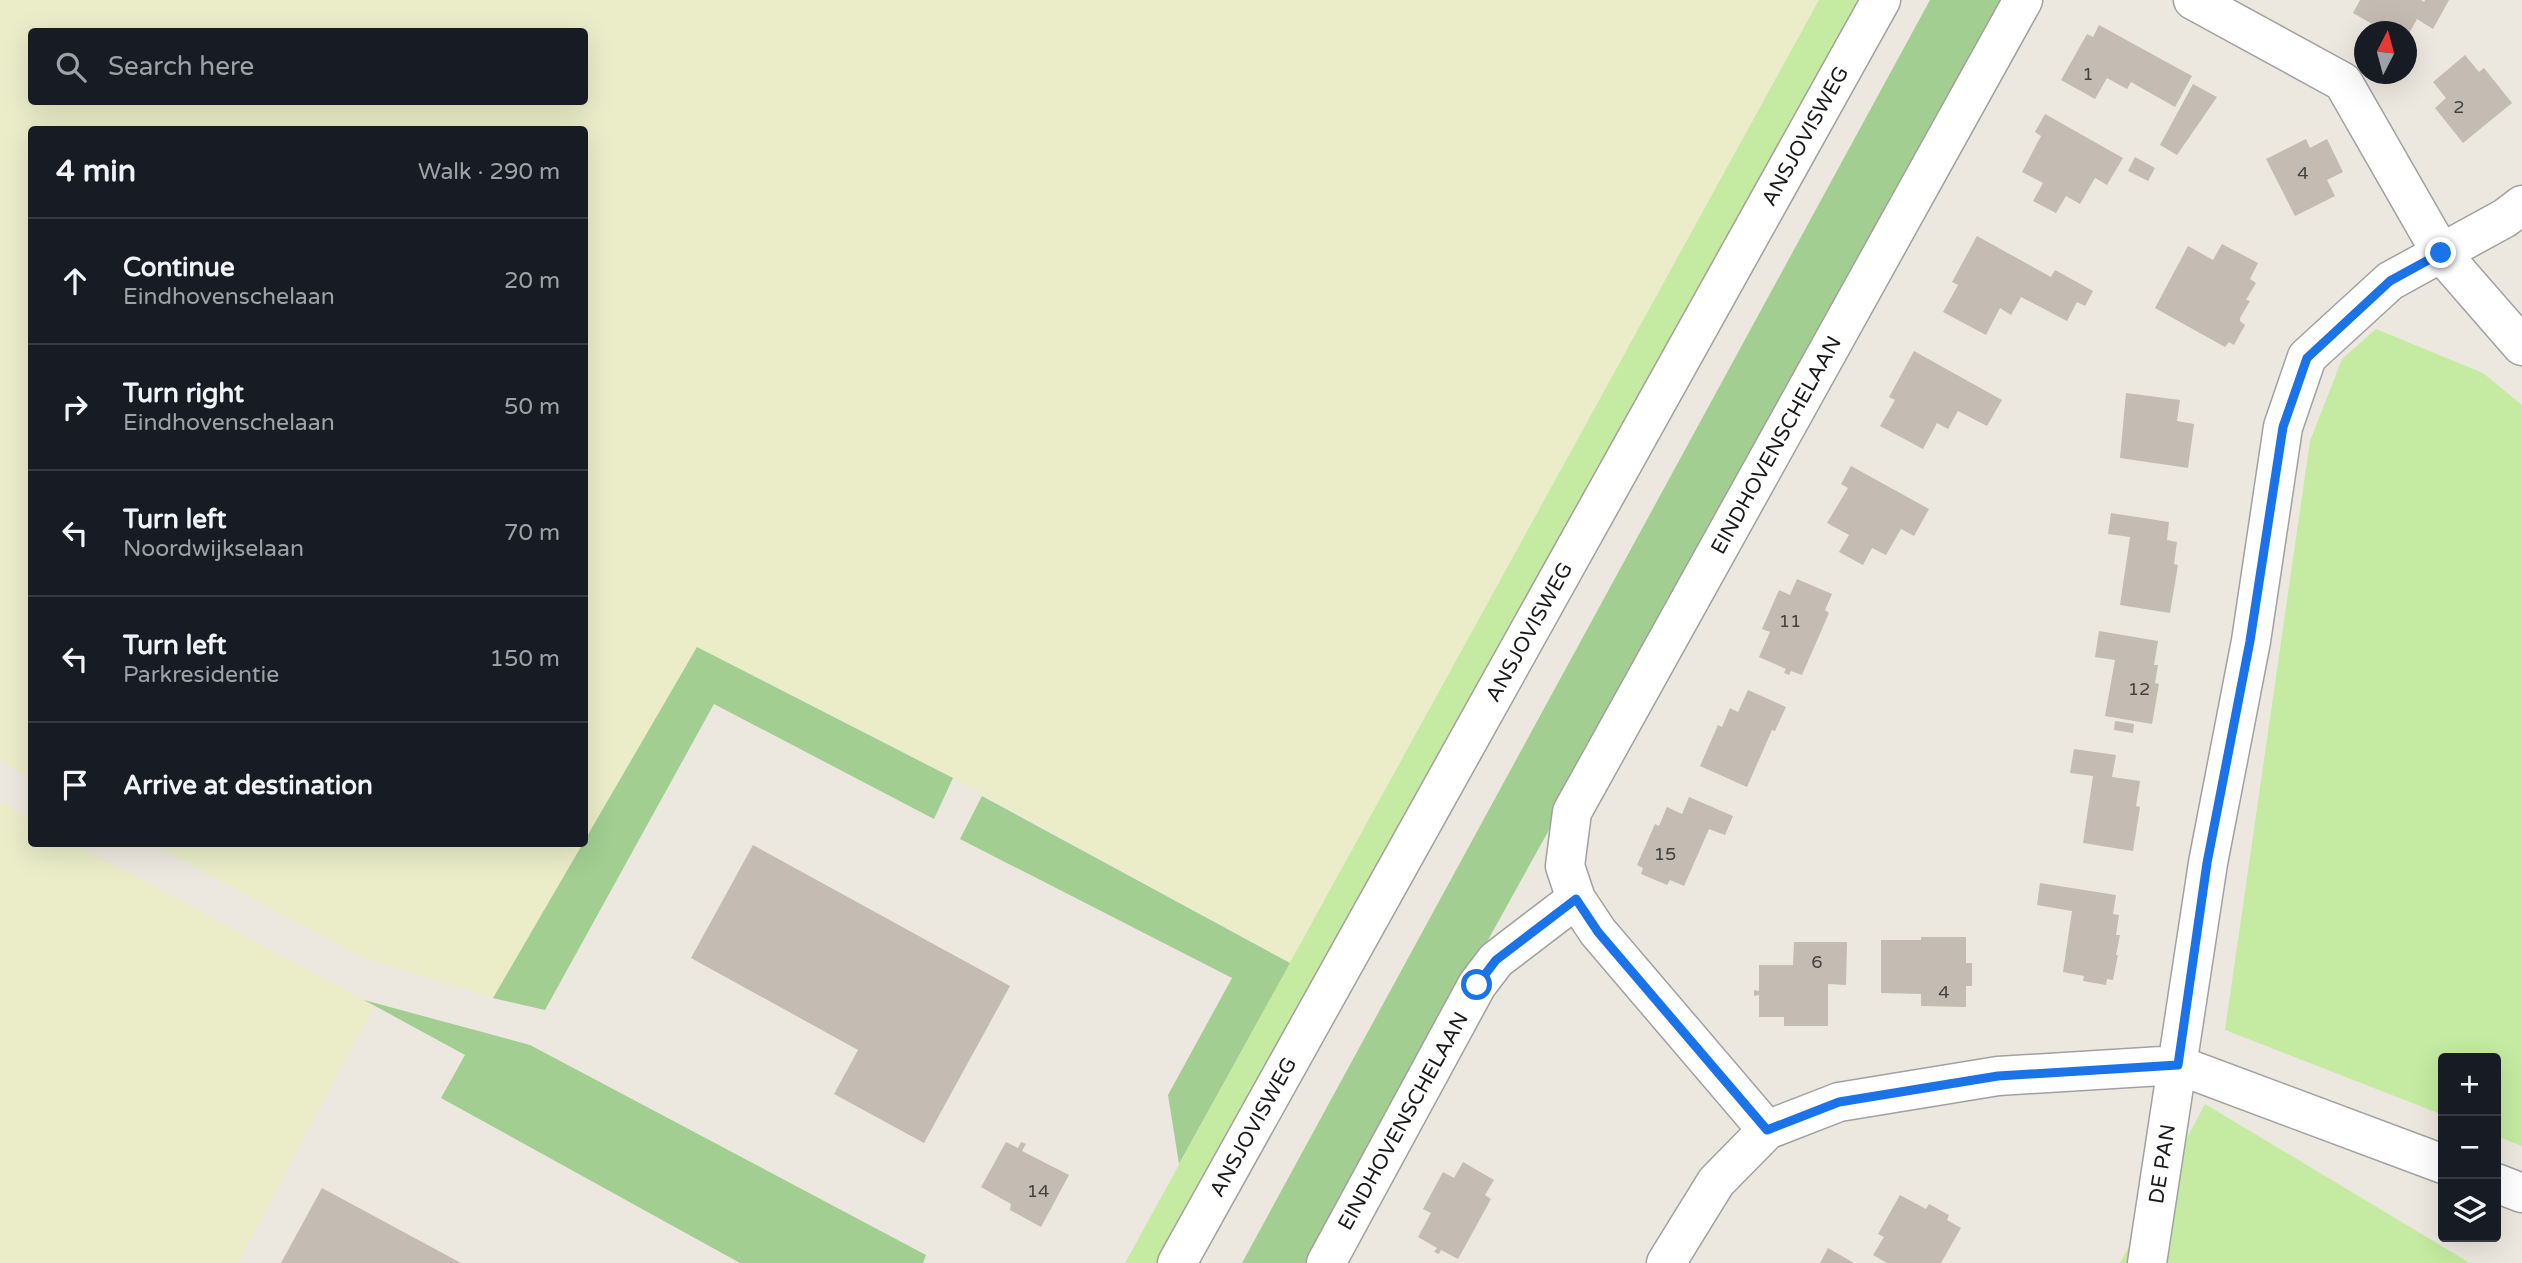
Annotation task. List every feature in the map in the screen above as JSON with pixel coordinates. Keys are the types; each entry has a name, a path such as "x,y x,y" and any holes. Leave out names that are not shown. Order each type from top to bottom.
{"street":[{"name":"ANSJOVISWEG","path":"1177,1263 1881,0"},
{"name":"EINDHOVENSCHELAAN","path":"1767,1130 1598,932 1576,899 1564,866 1572,811 2023,0"},
{"path":"2193,0 2343,82 2441,253 2522,345"},
{"name":"DE PAN","path":"2147,1263 2207,863 2250,641 2283,427 2307,358 2390,281 2505,218 2522,205"},
{"name":"EINDHOVENSCHELAAN","path":"1326,1263 1477,985 1496,960 1576,899"},
{"path":"1666,1263 1716,1182 1767,1130 1839,1102 1998,1076 2178,1065 2438,1162"},
{"path":"2501,1185 2522,1193"}],"green space":[{"path":"0,0 1819,0 1290,963 953,778 697,647 588,836 588,126 28,126 28,776 0,761"},
{"path":"1819,0 1862,0 1171,1263 1125,1263"},
{"path":"1930,0 2009,0 1309,1263 1242,1263"},
{"path":"2376,329 2483,373 2522,405 2522,1146 2501,1138 2501,1053 2438,1053 2438,1113 2225,1030 2310,441 2342,359"},
{"path":"697,647 953,778 934,819 714,704 545,1010 493,998 581,847 588,847 588,835"},
{"path":"982,796 1290,963 1179,1164 1168,1095 1232,978 960,839"},
{"path":"0,802 28,817 28,847 82,847 374,1006 238,1263 0,1263"},
{"path":"158,847 581,847 493,998 361,957"},
{"path":"364,1000 530,1045 926,1255 923,1263 740,1263 441,1098 465,1055"},
{"path":"2205,1104 2470,1263 2120,1263"}],"building":[{"path":"2360,0 2449,0 2433,29 2417,19 2367,21 2353,13"},
{"path":"2099,25 2192,76 2175,107 2131,82 2127,89 2107,78 2095,99 2061,80 2087,34 2093,37"},
{"path":"2465,55 2479,72 2484,68 2512,103 2463,143 2435,108 2446,98 2433,82"},
{"path":"2193,84 2217,97 2177,155 2160,145"},
{"path":"2045,114 2123,158 2107,185 2095,178 2080,204 2066,196 2056,213 2033,201 2043,183 2022,172 2041,136 2035,132"},
{"path":"2306,139 2310,148 2327,139 2343,172 2327,180 2335,196 2295,216 2266,159"},
{"path":"2135,157 2155,168 2148,181 2128,171"},
{"path":"1977,236 2051,277 2055,270 2093,291 2085,306 2077,302 2067,321 2021,297 2011,315 2000,308 1986,335 1943,312 1958,285 1952,282"},
{"path":"2222,244 2258,263 2250,279 2256,283 2240,318 2245,325 2234,345 2229,342 2225,347 2155,308 2188,246 2213,260"},
{"path":"1914,351 2002,400 1987,426 1958,411 1948,429 1937,423 1923,449 1880,426 1895,400 1889,397"},
{"path":"2126,393 2180,400 2177,421 2194,424 2188,468 2120,458"},
{"path":"1851,466 1929,509 1914,536 1901,529 1886,555 1872,548 1863,565 1839,552 1849,535 1827,523 1848,488 1841,484"},
{"path":"2111,513 2169,522 2167,540 2177,542 2174,564 2178,565 2170,613 2120,605 2130,537 2108,534"},
{"path":"1797,579 1832,594 1825,610 1829,613 1802,675 1791,671 1789,675 1784,673 1786,669 1759,657 1770,632 1762,629 1779,590 1790,595"},
{"path":"2099,631 2158,641 2154,665 2158,665 2155,683 2159,684 2152,724 2105,716 2115,660 2095,657"},
{"path":"1748,690 1786,707 1775,731 1772,730 1747,787 1700,766 1718,725 1722,727 1730,708 1738,712"},
{"path":"2115,721 2134,724 2133,733 2114,730"},
{"path":"2074,749 2116,755 2112,777 2140,781 2136,806 2140,807 2133,851 2083,843 2093,776 2070,773"},
{"path":"1689,797 1733,816 1725,835 1709,829 1684,886 1670,880 1667,885 1641,874 1643,868 1637,865 1655,824 1659,826 1667,807 1682,814"},
{"path":"753,845 1010,986 924,1143 834,1094 858,1050 691,958"},
{"path":"2040,883 2116,895 2113,914 2119,915 2116,935 2120,935 2118,955 2113,980 2107,979 2106,985 2083,981 2084,976 2063,972 2072,911 2037,905"},
{"path":"1921,937 1966,937 1966,963 1972,963 1972,986 1966,986 1966,1007 1921,1006 1921,994 1881,993 1881,940 1921,940"},
{"path":"1794,942 1847,942 1846,985 1828,984 1828,1026 1784,1026 1784,1017 1759,1017 1759,995 1754,996 1754,990 1759,991 1759,965 1793,965"},
{"path":"1006,1142 1018,1148 1021,1142 1026,1144 1022,1151 1069,1175 1041,1227 1010,1210 1011,1204 981,1187"},
{"path":"1463,1162 1494,1180 1485,1195 1491,1199 1458,1259 1441,1250 1439,1254 1434,1252 1437,1248 1418,1237 1431,1213 1423,1209 1443,1172 1454,1178"},
{"path":"322,1188 461,1263 281,1263"},
{"path":"1900,1195 1926,1209 1929,1204 1949,1215 1947,1220 1961,1228 1941,1263 1887,1263 1873,1255 1884,1237 1878,1234"},
{"path":"1828,1248 1854,1263 1820,1263"}],"route":[{"path":"1477,985 1496,960 1576,899 1598,932 1767,1130 1839,1102 1998,1076 2178,1065 2207,863 2250,641 2283,427 2307,358 2390,281 2441,253"}]}
